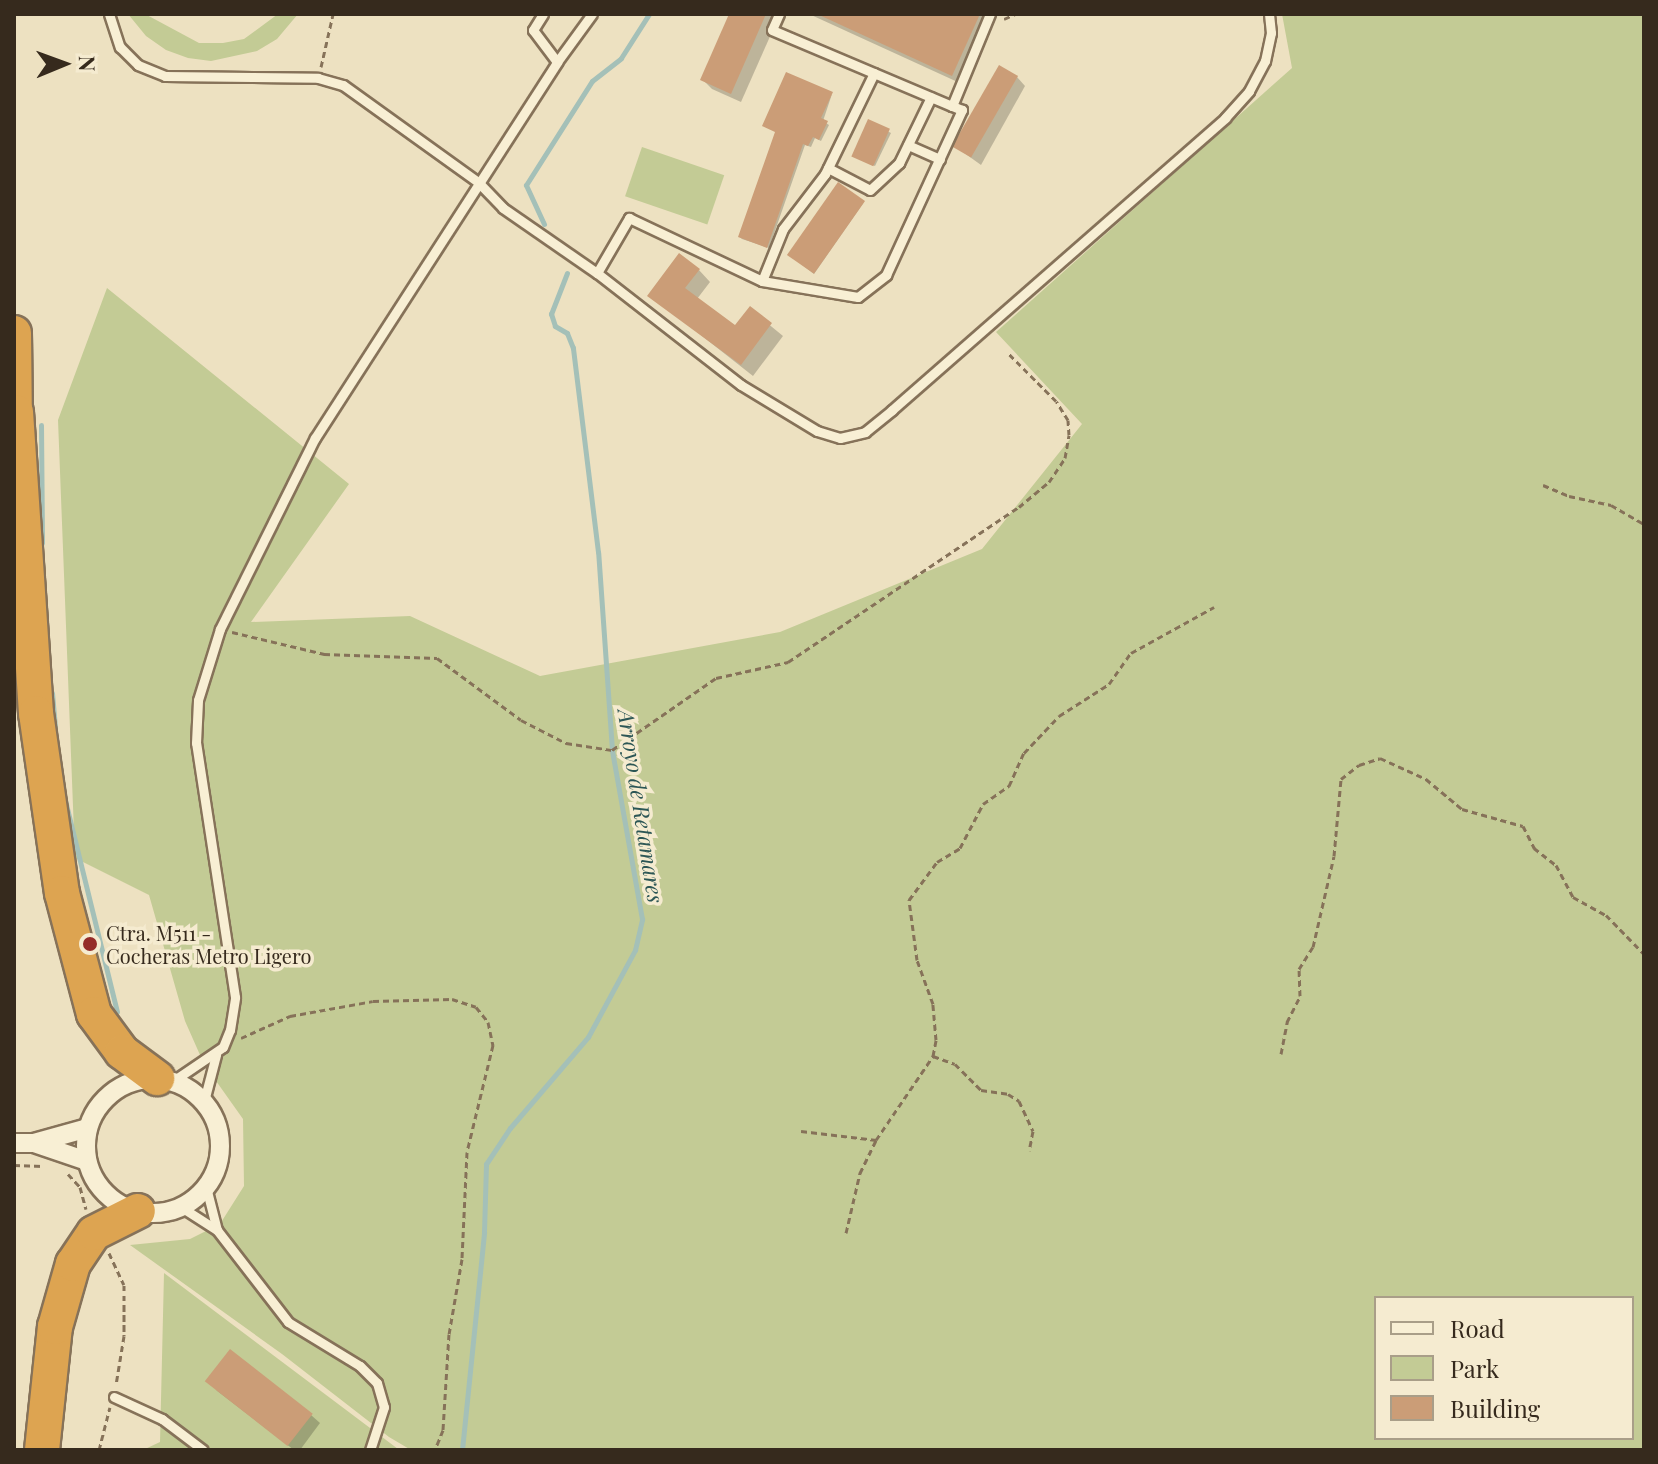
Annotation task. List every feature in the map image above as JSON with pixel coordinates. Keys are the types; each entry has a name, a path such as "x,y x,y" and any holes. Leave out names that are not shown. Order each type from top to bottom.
{"highway":[{"path":"14,333 34,699 62,893 89,1004 122,1052 165,1080"},
{"path":"14,534 16,412"},
{"path":"42,1450 51,1356 61,1301 78,1253 94,1233 138,1211"}],"street":[{"path":"142,1079 165,1080 204,1101 213,1114 220,1144 214,1174 206,1187 181,1207 160,1213 138,1211 105,1193 87,1161 88,1128 94,1114 114,1091 142,1079"},
{"path":"14,1143 34,1143 88,1128"},
{"path":"34,1143 87,1161"}],"lane":[{"path":"109,14 120,47 138,65 165,76 318,78 343,85 478,182 503,208 597,273 774,408 817,431 840,438 865,432 1225,118 1249,91 1265,61 1271,33 1269,14"},
{"path":"543,14 533,30 557,62"},
{"path":"204,1101 235,997 196,743 198,700 220,629 315,438 478,182 592,14"},
{"path":"597,273 629,218 762,281 858,297 886,275 962,110 772,30 779,14"},
{"path":"952,106 990,14"},
{"path":"762,281 783,229 828,168 874,73"},
{"path":"828,168 870,190 899,163 931,97"},
{"path":"908,145 940,159"},
{"path":"165,1080 220,1051"},
{"path":"206,1187 217,1230"},
{"path":"181,1207 217,1230 288,1322 360,1366 377,1383 384,1407 370,1450"},
{"path":"114,1397 162,1419 203,1450"}],"path":[{"path":"318,78 333,14"},
{"path":"220,629 324,654 437,658 521,720 566,743 612,750 716,678 788,662 1019,507 1049,482 1065,458 1068,420 1056,401 1008,353"},
{"path":"1543,485 1569,496 1611,505 1644,524"},
{"path":"846,1233 860,1173 876,1140 933,1056 936,1019 917,960 909,900 937,862 960,848 983,804 1009,786 1024,753 1059,716 1109,684 1131,653 1214,607"},
{"path":"1281,1054 1287,1022 1300,996 1299,969 1313,947 1334,856 1341,779 1359,765 1380,758 1426,779 1462,809 1523,826 1534,848 1556,865 1573,897 1606,915 1644,954"},
{"path":"220,1051 290,1016 373,1001 452,999 476,1007 488,1022 493,1045 467,1152 462,1259 449,1334 443,1430 435,1450"},
{"path":"933,1056 955,1064 981,1090 1008,1094 1019,1101 1033,1131 1029,1151"},
{"path":"801,1131 876,1140"},
{"path":"14,1165 51,1167"},
{"path":"58,1169 80,1187 86,1220 115,1260 124,1285 124,1336 114,1397 105,1418 99,1450"}],"green space":[{"path":"128,14 145,14 199,43 223,43 244,39 278,14 298,14 277,39 257,51 211,61 188,58 166,50 146,36"},
{"path":"1282,14 1644,14 1644,1450 411,1450 389,1437 282,1354 130,1245 190,1239 220,1224 244,1186 243,1119 204,1064 185,1021 149,895 75,858 58,420 107,288 349,484 251,622 410,616 540,676 780,632 982,549 1082,424 996,332 1292,68"},
{"path":"642,147 724,175 707,224 625,196"},
{"path":"164,1273 400,1450 143,1450 160,1442"}],"building":[{"path":"729,14 766,14 731,94 700,80"},
{"path":"817,14 980,14 952,76"},
{"path":"999,65 1018,76 971,157 952,146"},
{"path":"786,72 833,92 821,118 828,121 819,140 813,137 808,146 803,144 767,248 738,237 775,132 762,126"},
{"path":"868,119 890,129 873,166 851,156"},
{"path":"838,182 865,201 814,274 787,255"},
{"path":"679,253 700,269 685,288 735,325 750,306 772,323 741,365 647,296"},
{"path":"230,1349 313,1414 287,1446 205,1381"}],"waterway":[{"name":"Arroyo de Retamares","path":"544,224 526,185 592,81 621,58 649,14"},
{"name":"Arroyo de Retamares","path":"462,1450 484,1232 486,1164 510,1128 588,1037 635,950 642,919 612,750 598,552 573,348 567,333 555,326 551,314 567,273"},
{"path":"41,425 42,543"},
{"path":"52,693 55,727"},
{"path":"64,796 117,1012"}],"place":[{"name":"Ctra. M511 - Cocheras Metro Ligero","path":"90,944"}]}
